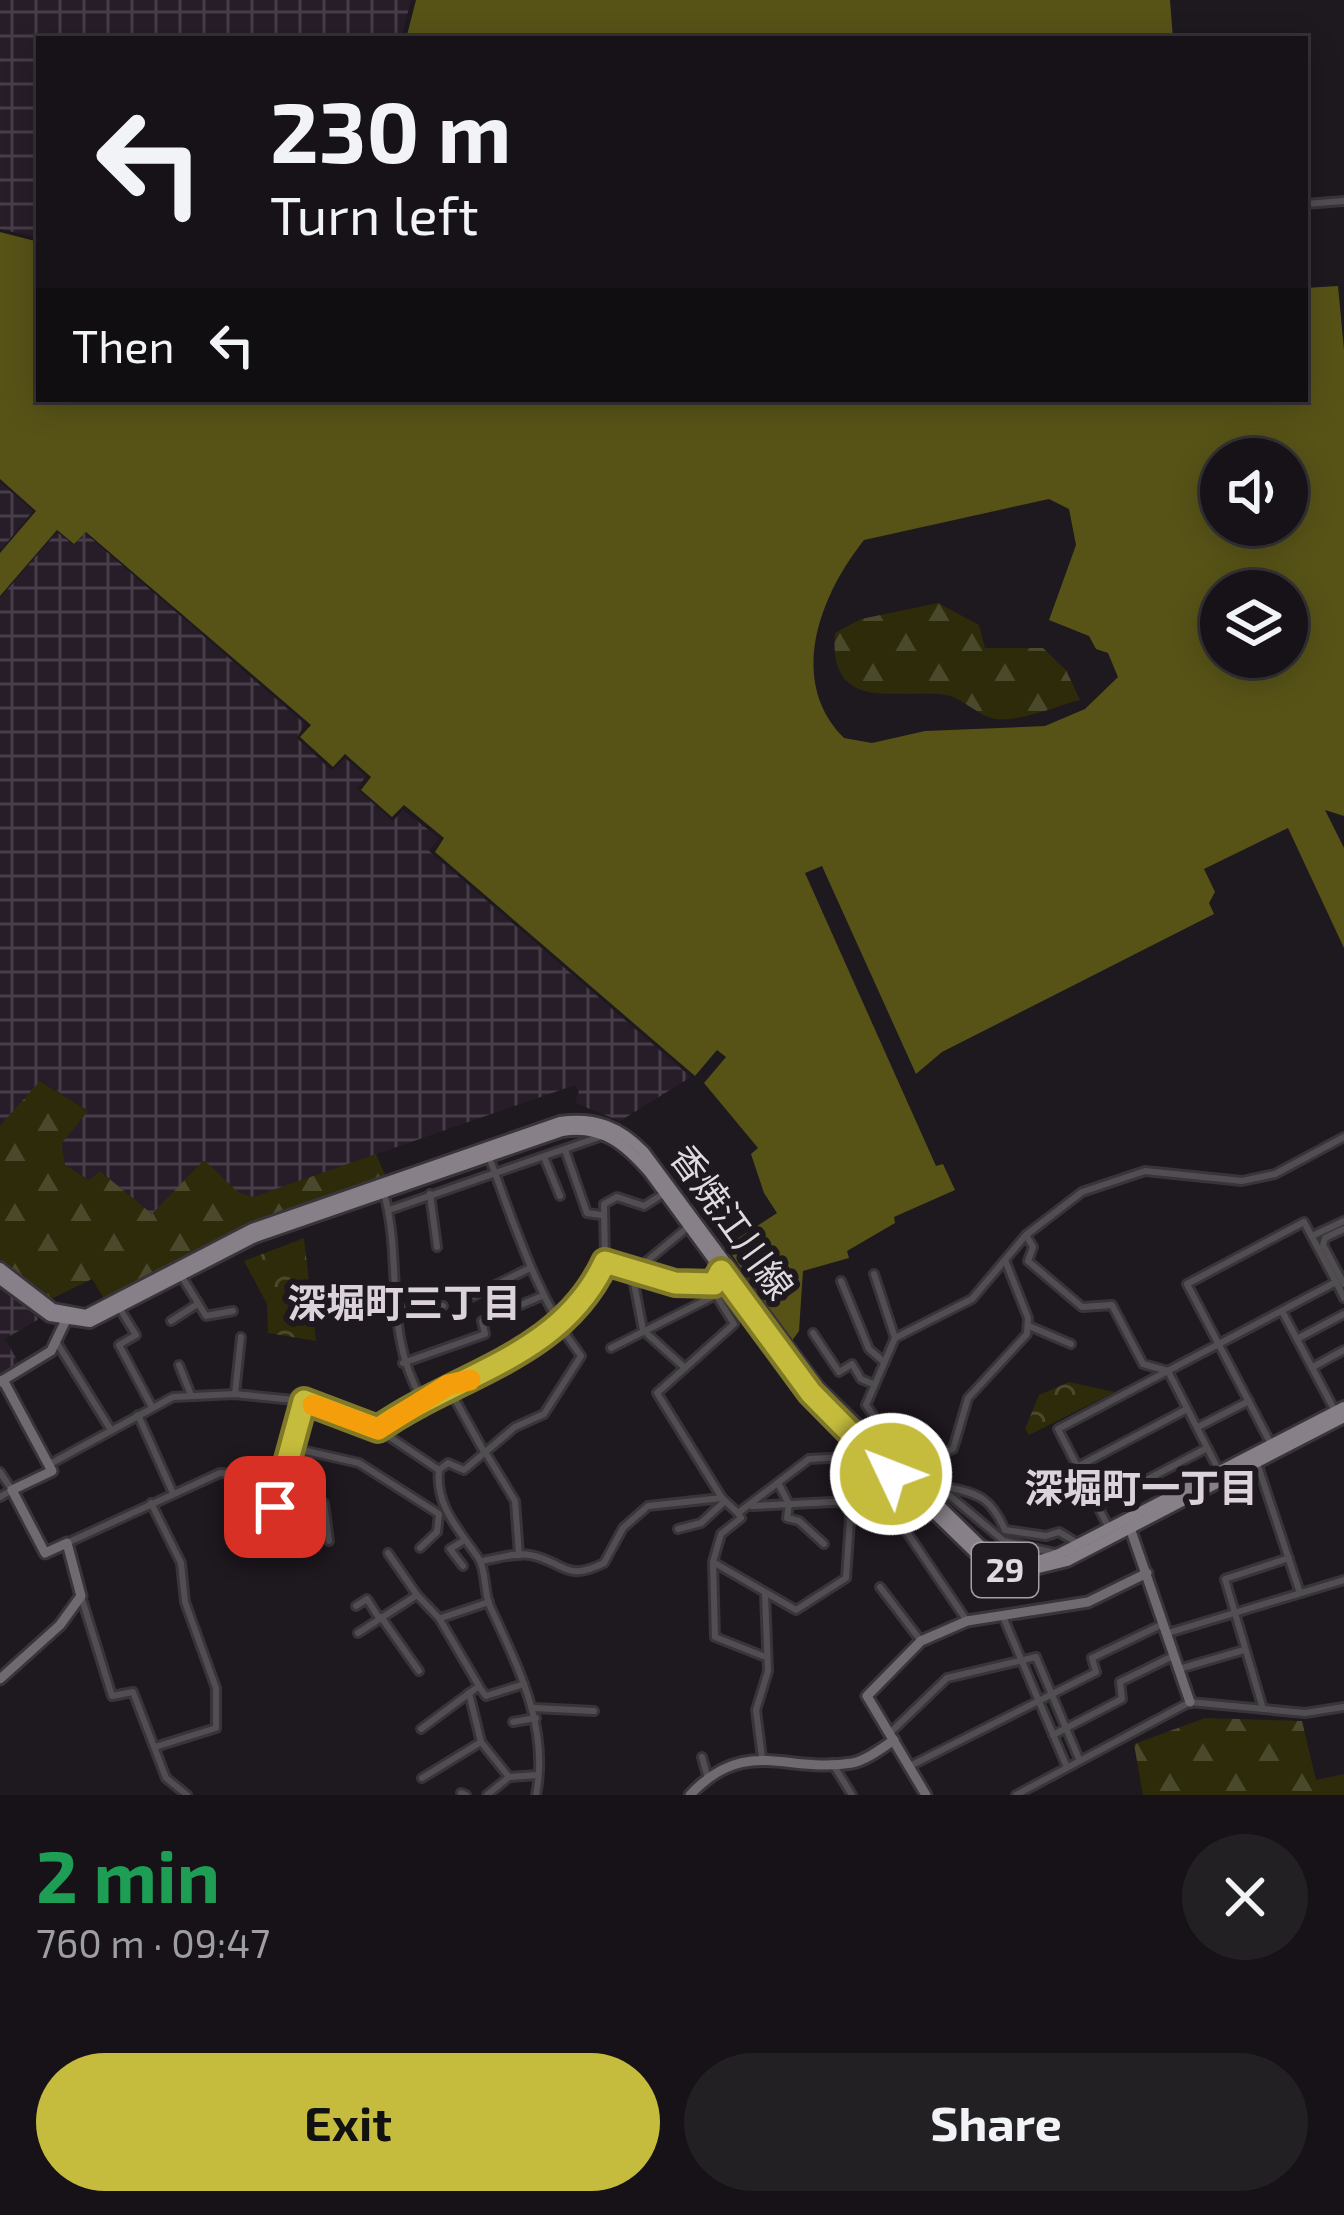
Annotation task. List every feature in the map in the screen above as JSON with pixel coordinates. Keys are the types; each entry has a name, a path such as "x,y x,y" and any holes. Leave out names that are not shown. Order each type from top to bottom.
{"main road":[{"path":"0,1268 53,1309 86,1315 252,1229 574,1124 614,1135"},
{"path":"0,1279 32,1306 65,1322 90,1322 255,1237 489,1159 574,1124"},
{"name":"香焼江川線","path":"614,1135 664,1193 840,1426 986,1562 1018,1573 1064,1557 1341,1414"},
{"name":"香焼江川線","path":"614,1135 658,1168 764,1324"},
{"name":"香焼江川線","path":"1221,1475 1256,1461 1273,1448"},
{"name":"香焼江川線","path":"1064,1557 1079,1544 1112,1533"}],"street":[{"path":"1308,204 1344,201"},
{"path":"388,1210 614,1135"},
{"path":"1064,1557 1004,1541 944,1486 917,1464 906,1462 870,1430 875,1418 866,1406 895,1338 972,1298 1027,1234 1059,1206 1107,1182 1145,1171 1242,1181 1275,1174 1344,1137"},
{"path":"565,1150 587,1213 601,1215"},
{"path":"544,1157 560,1196"},
{"path":"489,1159 528,1269 581,1356 544,1414 515,1427 464,1470 448,1463 439,1471 436,1493 463,1541 481,1561 489,1602 505,1628 510,1660 534,1708 536,1795"},
{"path":"435,1175 440,1191"},
{"path":"384,1193 403,1363 422,1399"},
{"path":"378,1429 448,1385 489,1372 558,1324 595,1282 605,1262 604,1204 617,1197 644,1206 664,1193"},
{"path":"430,1195 437,1247"},
{"path":"1273,1448 1187,1284 1304,1222 1340,1283"},
{"path":"1312,1236 1344,1225"},
{"path":"1344,1225 1323,1245 1340,1268 1344,1298"},
{"path":"633,1273 688,1227"},
{"path":"1027,1234 1033,1247 1028,1261 1082,1307 1112,1305 1143,1364 1168,1371 1221,1475"},
{"path":"917,1464 953,1449 968,1398 1024,1339 1029,1326 1005,1259"},
{"path":"605,1262 675,1283 714,1284"},
{"path":"463,1301 528,1269"},
{"path":"721,1271 714,1284 716,1295 734,1324 656,1393 740,1518 721,1534 713,1562 715,1637 765,1655"},
{"path":"633,1273 643,1330 685,1368"},
{"path":"874,1274 895,1338"},
{"path":"182,1276 206,1316 233,1311"},
{"path":"841,1281 869,1349 884,1362"},
{"path":"1112,1533 1058,1429 1340,1283"},
{"path":"610,1348 716,1295"},
{"path":"403,1363 485,1334 482,1321 542,1296"},
{"path":"171,1321 196,1305"},
{"path":"396,1310 443,1306"},
{"path":"121,1309 136,1335 119,1345 152,1408"},
{"path":"1282,1310 1341,1414"},
{"path":"1297,1339 1344,1314"},
{"path":"0,1497 52,1471 5,1385 59,1344 65,1322"},
{"path":"1029,1326 1071,1344"},
{"path":"813,1334 839,1372 852,1364 861,1378 874,1384"},
{"path":"235,1394 241,1336"},
{"path":"59,1344 111,1430"},
{"path":"1313,1367 1344,1350"},
{"path":"179,1365 191,1395"},
{"path":"448,1385 515,1501 519,1555"},
{"path":"49,1465 152,1408 191,1395 235,1394 304,1401 378,1429 439,1471"},
{"path":"266,1522 304,1401"},
{"path":"1197,1428 1249,1401"},
{"path":"1078,1467 1186,1409"},
{"path":"138,1415 173,1493"},
{"path":"293,1448 359,1463 439,1514 437,1532 420,1548"},
{"path":"1099,1505 1207,1448"},
{"path":"713,1562 796,1610 846,1579 852,1501 867,1456 809,1459 738,1513"},
{"path":"1256,1461 1299,1590"},
{"path":"0,1472 45,1553 228,1472 283,1476"},
{"path":"41,1476 47,1489"},
{"path":"283,1476 288,1484 324,1503 329,1541"},
{"path":"778,1483 789,1504 787,1518 799,1521 824,1544"},
{"path":"944,1486 982,1494 994,1505 1005,1530 1046,1536 1059,1532 1079,1544"},
{"path":"515,1501 527,1490"},
{"path":"678,1529 701,1523 724,1500"},
{"path":"481,1561 519,1555 534,1556 564,1573 595,1568 609,1558 623,1528 648,1506 724,1500"},
{"path":"748,1506 852,1501"},
{"path":"152,1503 181,1563 185,1602 210,1667 217,1709 216,1728 155,1747"},
{"path":"1129,1524 1190,1702"},
{"path":"904,1528 967,1621"},
{"path":"463,1541 450,1550 463,1567"},
{"path":"67,1543 112,1696 133,1692 166,1778 185,1794"},
{"path":"388,1553 440,1618 486,1696 524,1684"},
{"path":"1263,1709 1225,1579 1288,1558"},
{"path":"926,1795 867,1696 921,1641 967,1621 1004,1619 1088,1602 1147,1573"},
{"path":"910,1766 1096,1672 1092,1658 1166,1628 1344,1580"},
{"path":"880,1586 921,1641"},
{"path":"358,1633 417,1594"},
{"path":"762,1758 756,1710 768,1671 764,1594"},
{"path":"0,1679 60,1624 81,1596"},
{"path":"356,1606 368,1599 418,1671"},
{"path":"440,1618 489,1602"},
{"path":"1004,1619 1067,1766"},
{"path":"1180,1670 1244,1650"},
{"path":"1053,1735 1122,1699 1120,1682 1175,1655"},
{"path":"690,1795 727,1767 762,1758 860,1760 892,1736 947,1678 1036,1657 1079,1759"},
{"path":"422,1729 478,1686"},
{"path":"469,1693 482,1742 509,1778"},
{"path":"1016,1795 1190,1702 1321,1713 1344,1707"},
{"path":"534,1708 594,1712"},
{"path":"513,1722 536,1718"},
{"path":"422,1778 482,1742"},
{"path":"702,1757 708,1778"},
{"path":"832,1763 852,1795"},
{"path":"487,1795 509,1778 538,1775"}],"shaded area":[{"path":"0,0 411,0 402,36 36,36 36,237 0,229"},
{"path":"416,0 1170,0 1173,36 407,36"},
{"path":"0,232 36,241 36,402 1308,402 1308,288 1338,286 1344,350 1344,816 1325,810 1344,848 1344,948 1288,828 1204,869 1215,892 1209,903 1214,914 942,1052 916,1074 822,866 805,873 936,1166 943,1164 955,1190 894,1217 895,1223 847,1251 849,1258 803,1271 799,1331 791,1342 726,1246 777,1213 764,1193 751,1154 758,1148 704,1083 726,1057 717,1050 695,1076 435,852 444,838 404,805 392,817 361,790 371,777 345,754 333,767 300,737 311,725 86,532 74,544 57,530 0,596 0,553 36,511 0,479","holes":["1049,499 1069,509 1076,545 1049,620 1089,636 1096,649 1108,653 1118,677 1085,709 1045,726 925,731 872,743 844,738 826,715 817,690 816,638 835,586 864,540"]},
{"path":"0,482 33,511 0,551"},
{"path":"57,532 74,545 85,533 305,724 297,738 332,771 345,758 366,776 357,789 393,821 403,810 439,838 429,851 691,1077 620,1121 575,1103 579,1091 575,1085 253,1197 239,1193 153,1215 100,1171 89,1180 65,1165 60,1144 87,1110 41,1081 0,1126 0,598"},
{"path":"0,1285 39,1319 5,1339 20,1365 0,1376"}],"green space":[{"path":"938,603 979,625 985,648 1043,648 1066,670 1080,700 998,719 946,695 871,692 843,677 836,659 835,633 861,619"},
{"path":"40,1081 88,1111 61,1144 65,1165 89,1180 100,1171 152,1214 204,1160 239,1193 253,1197 376,1154 386,1177 249,1223 104,1299 92,1279 49,1300 0,1261 0,1126"},
{"path":"304,1238 316,1341 268,1333 267,1304 244,1261"},
{"path":"1069,1382 1115,1392 1029,1435 1025,1429 1039,1395"},
{"path":"1205,1718 1302,1721 1316,1780 1344,1774 1344,1795 1143,1795 1134,1744"}],"slow traffic":[{"path":"313,1405 378,1429 448,1385 470,1380"}],"district":[{"name":"深堀町三丁目","path":"404,1303"},
{"name":"深堀町一丁目","path":"1141,1488"}],"route":[{"path":"275,1507 296,1446 304,1401 378,1429 422,1399 489,1372 553,1334 558,1322 595,1282 605,1262 675,1283 714,1284 721,1271 811,1393 891,1474"}]}
